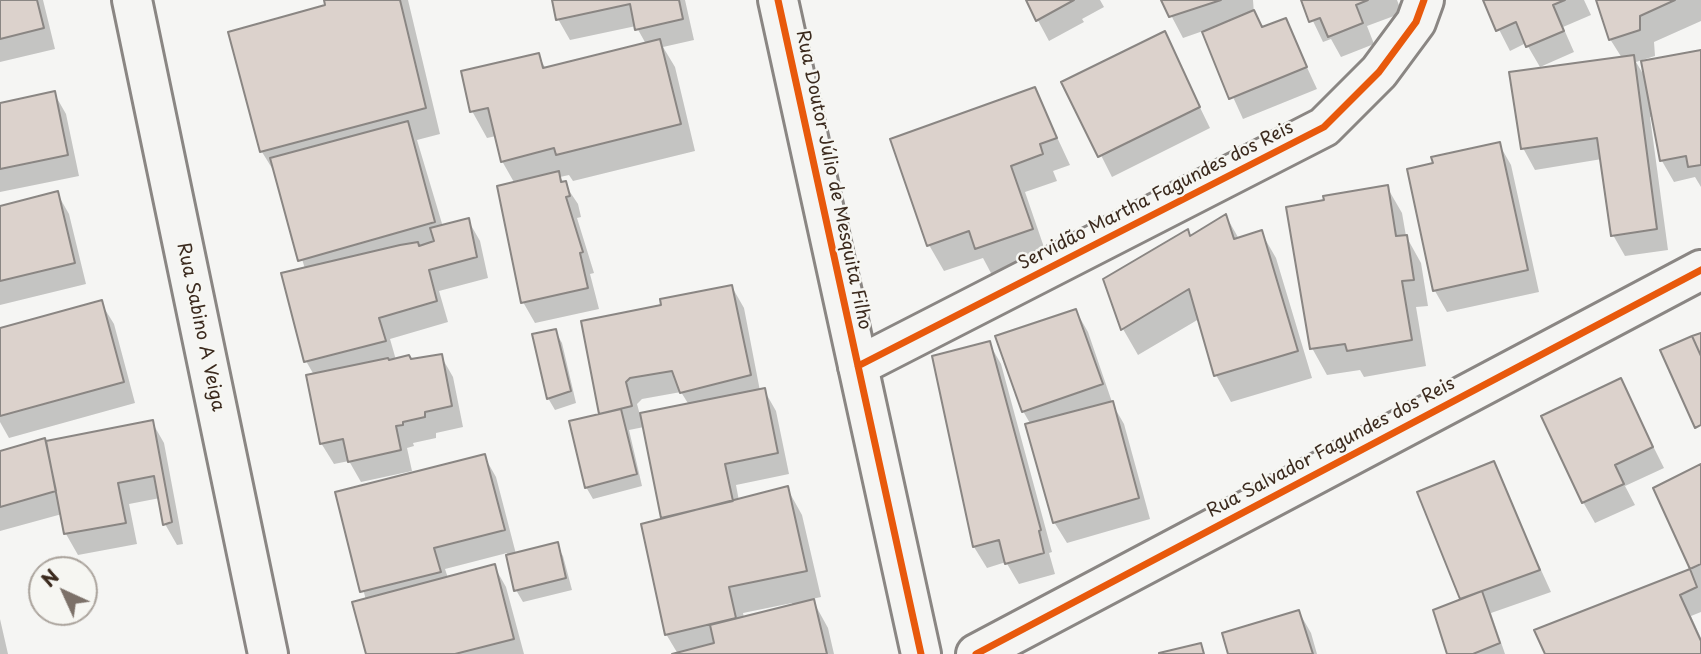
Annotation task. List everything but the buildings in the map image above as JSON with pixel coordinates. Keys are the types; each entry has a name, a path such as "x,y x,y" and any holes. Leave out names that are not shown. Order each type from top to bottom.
{"street":[{"name":"Rua Sabino A Veiga","path":"132,0 268,654"},
{"name":"Rua Doutor Júlio de Mesquita Filho","path":"778,0 921,654"},
{"name":"Servidão Martha Fagundes dos Reis","path":"858,366 1324,127 1379,72 1416,22 1424,0"},
{"name":"Rua Salvador Fagundes dos Reis","path":"976,654 1701,270"}],"cycle path":[{"path":"778,0 921,654"},
{"path":"858,366 1324,127 1379,72 1416,22 1424,0"},
{"path":"976,654 1701,270"}]}
